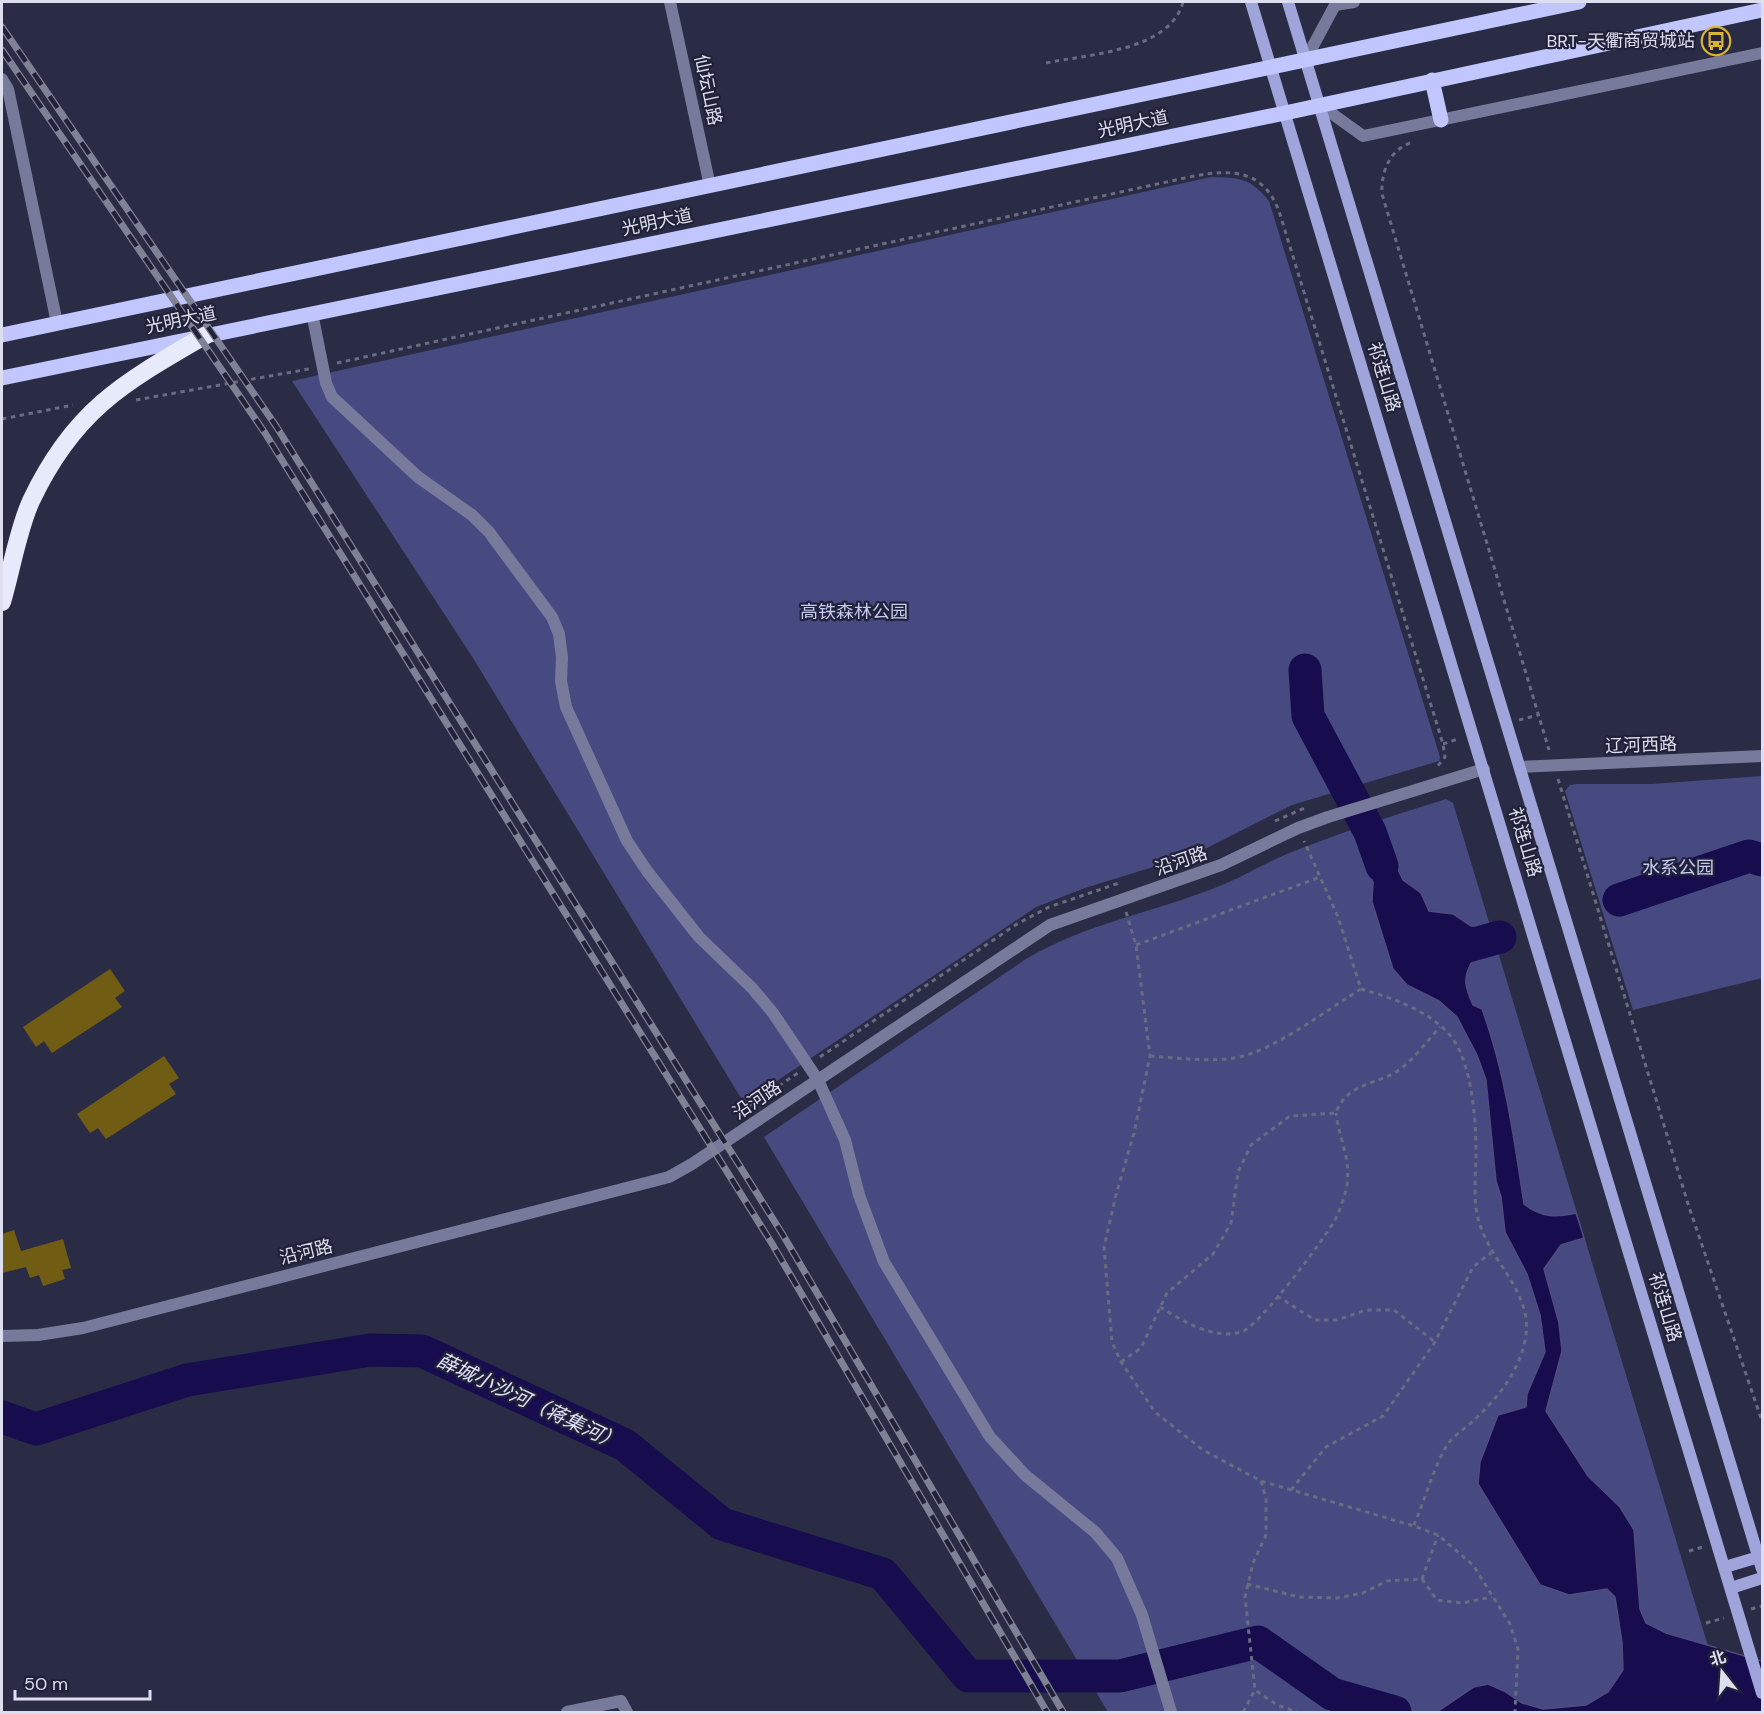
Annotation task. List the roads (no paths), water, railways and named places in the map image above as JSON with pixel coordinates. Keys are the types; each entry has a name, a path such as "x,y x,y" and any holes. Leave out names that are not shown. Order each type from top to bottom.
{"highway":[{"path":"2,602 30,503 63,444 94,408 132,378 206,335"}],"main road":[{"name":"祁连山路","path":"1251,2 1762,1693"},
{"name":"祁连山路","path":"1288,2 1761,1561"},
{"name":"光明大道","path":"2,335 1579,2"},
{"name":"光明大道","path":"2,378 1285,113 1762,10"},
{"path":"1432,81 1441,120"},
{"path":"1725,1567 1761,1561"},
{"path":"1731,1588 1762,1578"}],"street":[{"name":"仙坛山路","path":"670,2 710,186"},
{"path":"1305,59 1335,5 1354,2"},
{"path":"1320,105 1363,136 1762,53"},
{"path":"2,79 8,89 57,323"},
{"path":"312,313 332,398 418,477 472,515 489,532 552,616 559,634 562,658 561,681 566,707 627,841 647,871 699,937 752,988 773,1013 818,1080 845,1140 859,1196 884,1262 990,1437 1025,1475 1095,1532 1117,1558 1131,1587 1171,1713"},
{"name":"辽河西路","path":"1520,768 1762,756"},
{"name":"沿河路","path":"2,1336 38,1335 83,1328 669,1177 1050,925 1221,865 1298,828 1484,769"},
{"path":"567,1713 621,1701 627,1713"}],"waterway":[{"path":"1305,670 1308,716 1370,832 1382,866"},
{"path":"1619,900 1749,856 1762,860"},
{"path":"1449,951 1500,937"},
{"name":"薛城小沙河（蒋集河）","path":"2,1417 36,1429 187,1380 370,1350 422,1351 625,1445 722,1524 883,1574 968,1676 1120,1676 1258,1642 1332,1694 1395,1712"}],"railway":[{"path":"2,27 276,426 783,1235 1063,1712"},
{"path":"2,50 265,433 771,1242 1047,1712"}],"place":[{"name":"BRT-天衢商贸城站","path":"1716,41"}],"park label":[{"name":"高铁森林公园","path":"854,612"},
{"name":"水系公园","path":"1678,868"}]}
